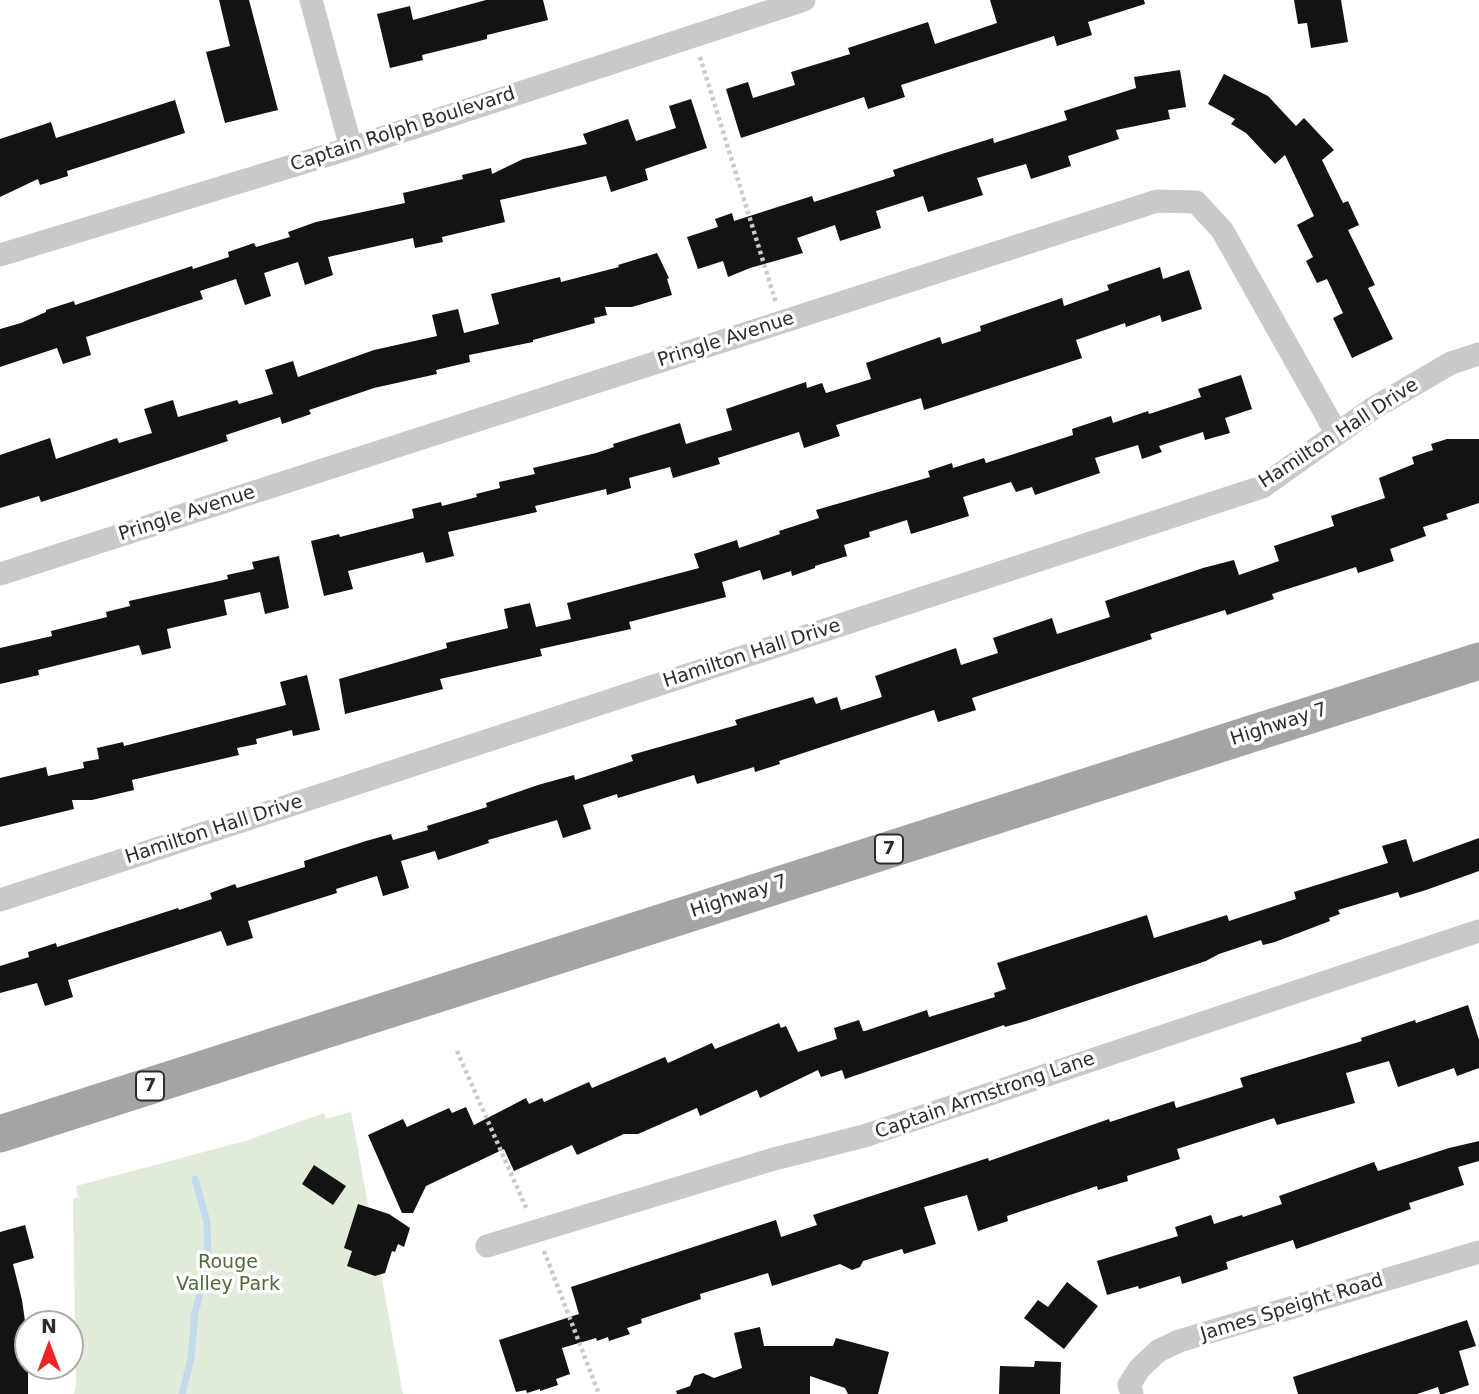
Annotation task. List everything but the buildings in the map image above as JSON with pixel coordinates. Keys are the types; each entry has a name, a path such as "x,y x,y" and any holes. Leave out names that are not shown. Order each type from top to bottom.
{"main road":[{"name":"Highway 7","path":"0,1134 1479,661"}],"street":[{"path":"311,0 351,148"},
{"name":"Captain Rolph Boulevard","path":"0,255 351,148 804,0"},
{"name":"Pringle Avenue","path":"0,574 1157,201 1196,202 1222,230 1337,434"},
{"name":"Hamilton Hall Drive","path":"0,900 1262,486 1372,409 1451,362 1479,354"},
{"name":"Captain Armstrong Lane","path":"487,1246 774,1159 864,1136 1479,931"},
{"name":"James Speight Road","path":"1132,1394 1129,1385 1140,1368 1158,1351 1179,1341 1479,1252"}],"path":[{"path":"694,36 782,322"}],"green space":[{"name":"Rouge Valley Park","path":"351,1112 403,1394 74,1394 76,1380 84,1380 84,1310 75,1310 73,1199 78,1197 76,1186 245,1141 324,1113 326,1119"}],"waterway":[{"path":"182,1394 191,1358 195,1314 208,1259 207,1222 195,1179"}]}
